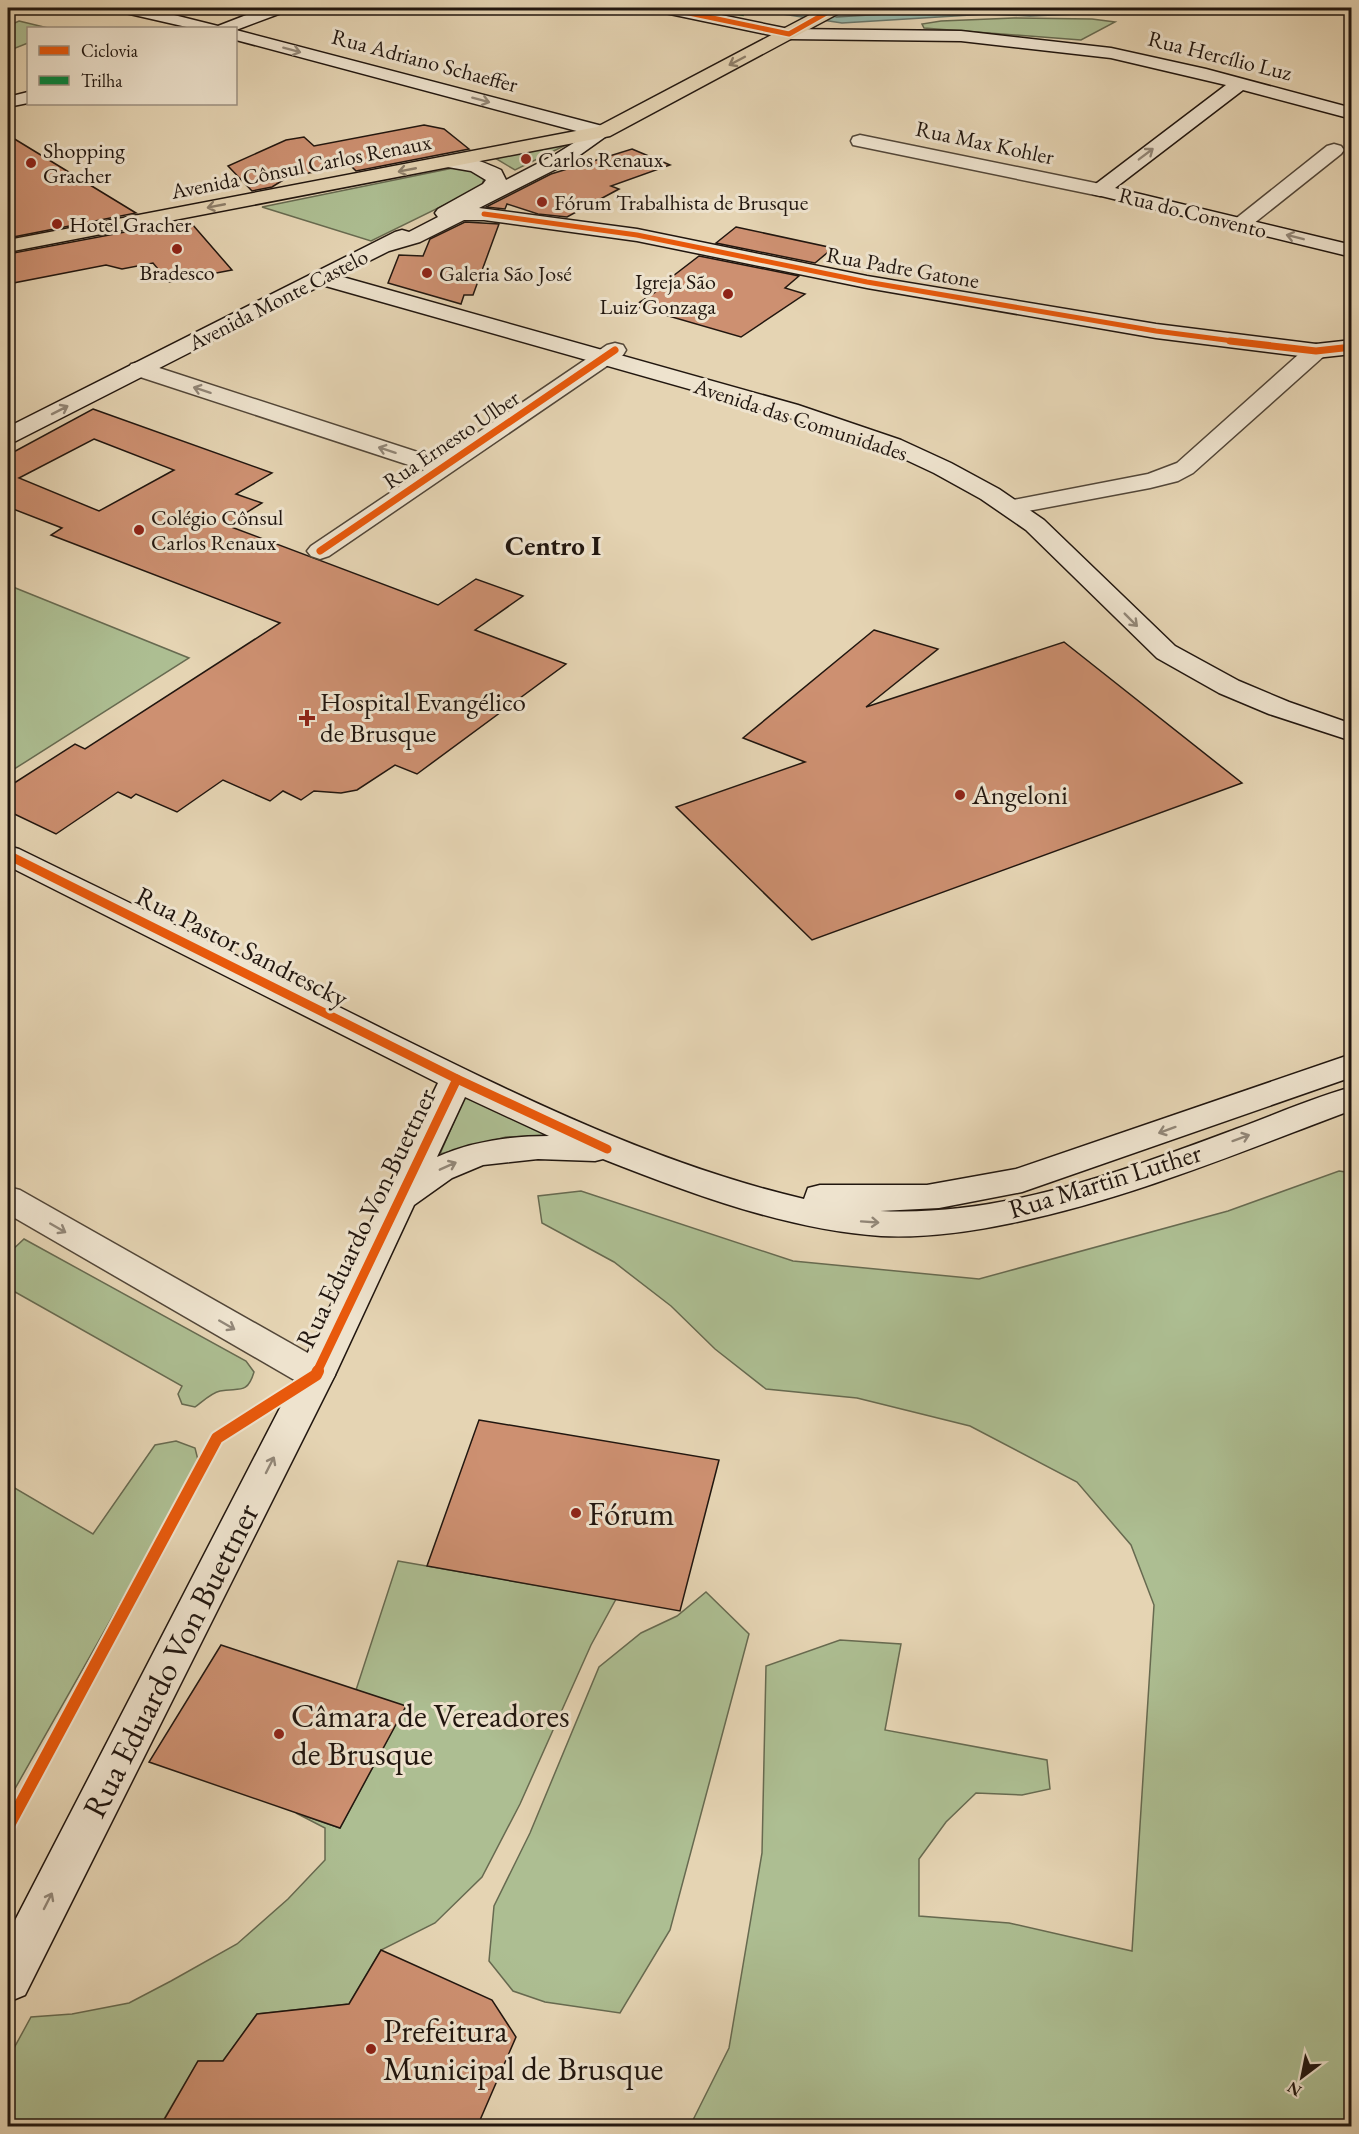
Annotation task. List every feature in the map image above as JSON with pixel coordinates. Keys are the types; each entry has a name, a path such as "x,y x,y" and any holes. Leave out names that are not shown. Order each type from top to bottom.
{"main road":[{"path":"126,8 206,27"},
{"path":"228,27 278,8"},
{"name":"Rua Hercílio Luz","path":"665,8 789,34 920,34 999,39 1111,53 1352,114"},
{"name":"Avenida Cônsul Carlos Renaux","path":"8,246 603,132 835,8"},
{"name":"Rua Adriano Schaeffer","path":"237,35 603,132"},
{"name":"Rua do Convento","path":"1100,190 1239,84"},
{"path":"8,102 27,98"},
{"path":"484,214 474,209 473,205 563,158 603,132"},
{"name":"Rua Max Kohler","path":"860,141 1100,190"},
{"path":"1241,224 1334,150"},
{"name":"Avenida Monte Castelo","path":"8,436 328,275 494,184 496,180 494,174 487,170 466,163 449,162"},
{"name":"Rua do Convento","path":"1100,190 1352,251"},
{"name":"Rua Padre Gatone","path":"383,246 412,238 460,214 484,214 637,235 877,284 1156,331 1316,351"},
{"name":"Avenida das Comunidades","path":"328,275 797,407 913,447 965,479 1057,522 1161,625 1182,641 1242,672 1301,697 1352,714"},
{"path":"1023,505 1169,476 1185,468 1316,351 1352,347"},
{"name":"Rua Ernesto Ulber","path":"320,551 609,354"},
{"path":"139,369 443,468"},
{"name":"Avenida das Comunidades","path":"1023,505 1035,525 1166,652 1229,687 1279,708 1352,733"},
{"name":"Rua Pastor Sandrescky","path":"8,855 457,1079"},
{"name":"Rua Martin Luther","path":"711,1186 809,1196 876,1199 928,1197 968,1191 1022,1180 1352,1065"},
{"name":"Rua Martin Luther","path":"457,1079 607,1149 711,1186 840,1220 886,1223 927,1223 1020,1210 1130,1179 1352,1098"},
{"name":"Rua Eduardo Von Buettner","path":"12,1965 316,1375 457,1079"},
{"name":"Rua Martin Luther","path":"400,1199 427,1177 447,1165 480,1155 515,1149 552,1147 607,1149"},
{"path":"8,1198 316,1375"}],"green space":[{"path":"1014,18 1092,19 1115,22 1081,40 924,28 922,24"},
{"path":"19,21 44,27 27,27 27,43 8,51 8,26"},
{"path":"570,143 515,170 495,158"},
{"path":"463,166 484,179 481,187 371,241 262,207"},
{"path":"8,585 189,658 8,773"},
{"path":"466,1094 551,1135 506,1137 440,1154"},
{"path":"1339,1171 1352,1173 1351,2126 690,2126 729,2048 762,1853 766,1666 840,1640 901,1644 885,1730 1047,1760 1050,1789 1022,1795 976,1793 946,1822 919,1859 919,1916 1009,1923 1132,1951 1154,1605 1131,1545 1077,1482 970,1426 857,1398 766,1389 715,1349 671,1306 614,1262 542,1223 538,1196 581,1191 793,1261 979,1279 1228,1211"},
{"path":"24,1239 246,1361 254,1372 248,1385 241,1389 217,1392 195,1407 182,1404 178,1394 182,1386 8,1288 8,1254"},
{"path":"176,1441 195,1448 199,1464 8,1801 8,1484 93,1534 155,1445"},
{"path":"398,1561 616,1599 591,1645 520,1804 482,1877 435,1923 381,1950 349,2004 257,2014 223,2061 198,2061 160,2126 8,2126 8,2059 31,2017 72,2014 129,2003 171,1981 237,1944 288,1899 325,1860 325,1828 296,1813 340,1828 405,1707 356,1690"},
{"path":"706,1592 749,1634 670,1930 620,2013 545,2002 513,1991 489,1961 494,1906 530,1833 599,1667 641,1633 677,1616"}],"water":[{"path":"743,8 1221,8 1030,16 987,14 842,23"}],"building":[{"path":"424,125 444,129 469,149 356,171 350,165 288,177 272,187 252,191 228,166 286,140 304,137 314,146"},
{"name":"Shopping Gracher","path":"8,135 136,213 8,238"},
{"path":"632,149 670,165 611,186 619,189 567,217 538,214 507,204 505,209 486,207 551,174"},
{"name":"Galeria São José","path":"465,222 499,224 473,295 464,295 461,304 388,283 399,255 423,256 430,239"},
{"path":"192,224 232,270 169,282 153,263 122,269 106,265 8,284 8,254 157,226 163,229"},
{"path":"736,227 833,248 815,263 716,243"},
{"name":"Igreja São Luiz Gonzaga","path":"699,256 799,276 785,288 805,294 741,337 634,306 654,293 651,293"},
{"name":"Hospital Evangélico de Brusque","path":"93,409 272,473 236,494 262,503 226,525 438,605 476,579 523,596 475,630 566,664 417,774 395,765 357,790 341,793 314,791 301,800 283,791 270,801 223,780 177,812 136,794 131,798 118,792 56,834 8,811 8,787 75,744 85,749 280,623 51,535 62,528 8,507 8,455","holes":["94,439 174,470 99,511 19,478"]},
{"name":"Angeloni","path":"874,630 938,649 866,707 1064,642 1242,783 812,940 676,807 805,762 743,738"},
{"name":"Fórum","path":"479,1420 719,1460 680,1611 427,1566"},
{"name":"Câmara de Vereadores de Brusque","path":"221,1645 406,1706 340,1828 149,1762"},
{"name":"Prefeitura Municipal de Brusque","path":"381,1950 492,2000 516,2037 477,2127 160,2127 198,2061 223,2061 257,2014 349,2004"}],"marked path":[{"path":"711,8 744,14"}],"cycle path":[{"path":"665,8 789,34 835,8"},
{"path":"484,214 637,235 867,282 1156,331 1316,351 1352,347"},
{"path":"320,551 615,350"},
{"path":"8,855 457,1079 607,1149"},
{"path":"8,1827 217,1438 316,1375 457,1079"}],"place":[{"name":"Carlos Renaux","path":"526,159"},
{"name":"Shopping Gracher","path":"31,163"},
{"name":"Fórum Trabalhista de Brusque","path":"542,202"},
{"name":"Hotel Gracher","path":"57,224"},
{"name":"Bradesco","path":"177,249"},
{"name":"Galeria São José","path":"427,273"},
{"name":"Igreja São Luiz Gonzaga","path":"728,294"},
{"name":"Colégio Cônsul Carlos Renaux","path":"139,530"},
{"name":"Hospital Evangélico de Brusque","path":"307,718"},
{"name":"Angeloni","path":"960,795"},
{"name":"Fórum","path":"576,1513"},
{"name":"Câmara de Vereadores de Brusque","path":"279,1734"},
{"name":"Prefeitura Municipal de Brusque","path":"371,2049"}],"district":[{"name":"Centro I","path":"553,546"}]}
